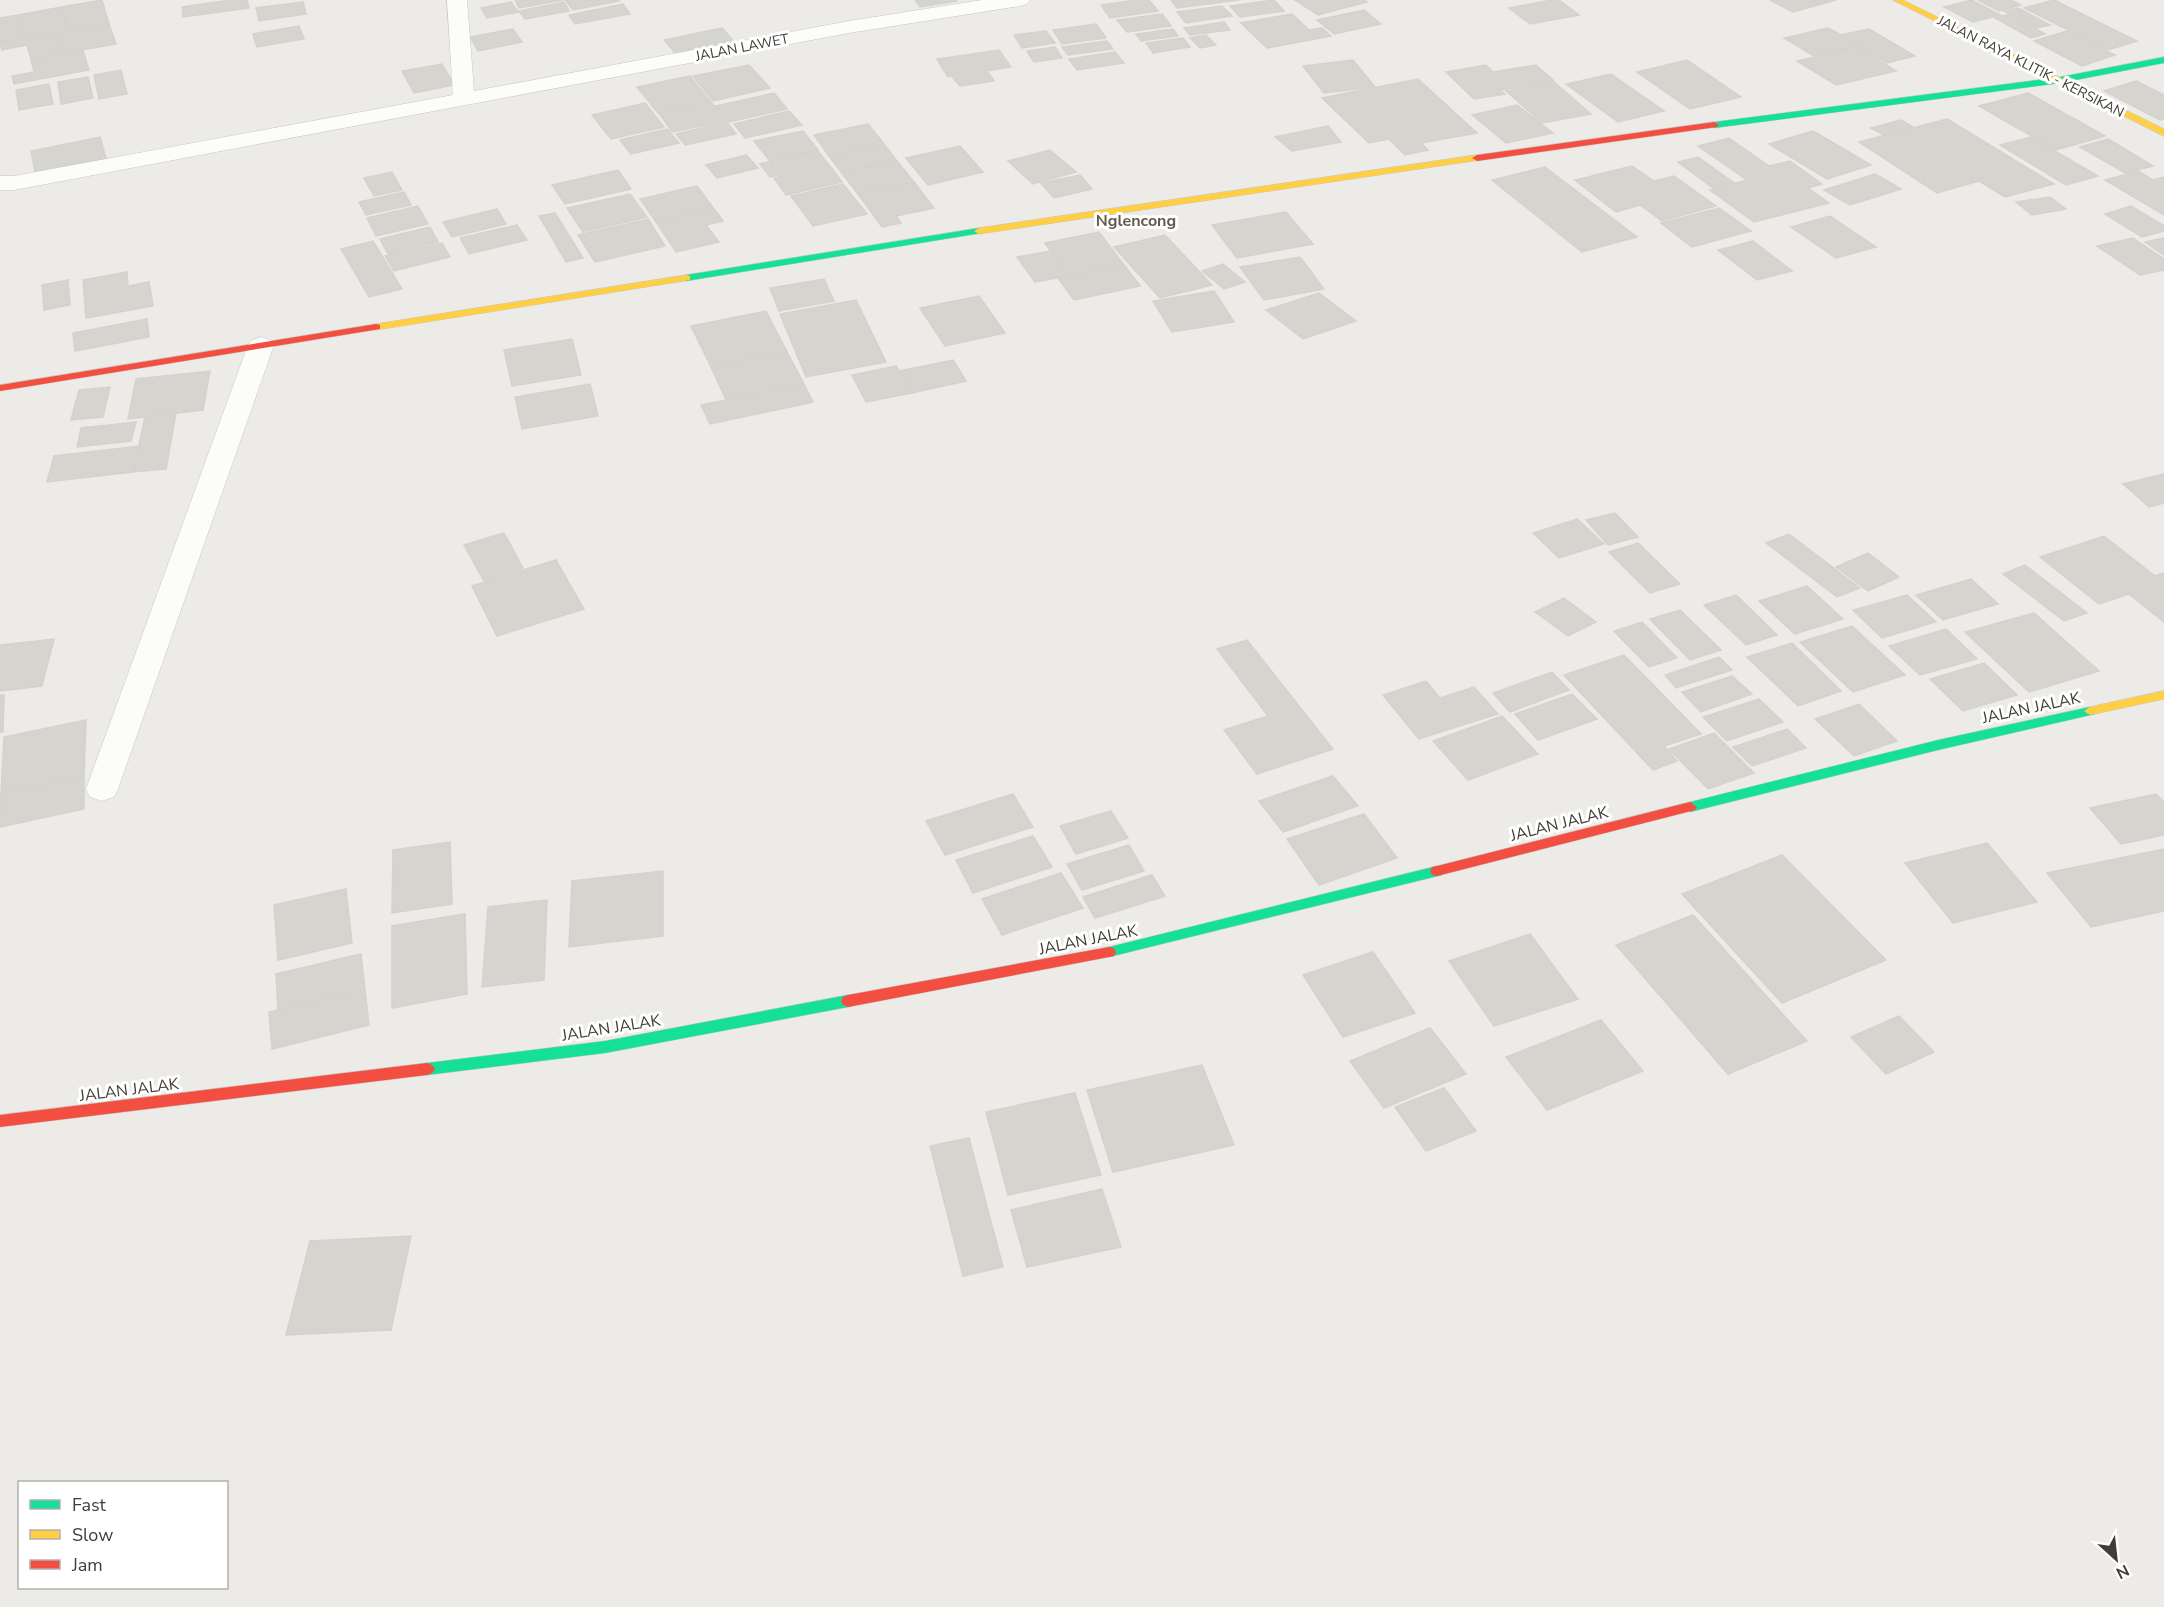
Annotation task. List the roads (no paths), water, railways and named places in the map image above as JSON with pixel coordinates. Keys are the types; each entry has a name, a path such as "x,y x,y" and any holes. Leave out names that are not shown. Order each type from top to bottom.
{"street":[{"path":"457,0 464,99"},
{"name":"JALAN LAWET","path":"0,183 14,183 849,27 1020,0"},
{"name":"JALAN RAYA KLITIK - KERSIKAN","path":"1898,0 2164,133"},
{"path":"0,388 1023,224 1604,140 2061,80 2164,60"},
{"path":"102,789 261,345"},
{"name":"JALAN JALAK","path":"0,1121 605,1047 1122,950 1938,745 2164,695"}],"district":[{"name":"Nglencong","path":"1136,220"}]}
